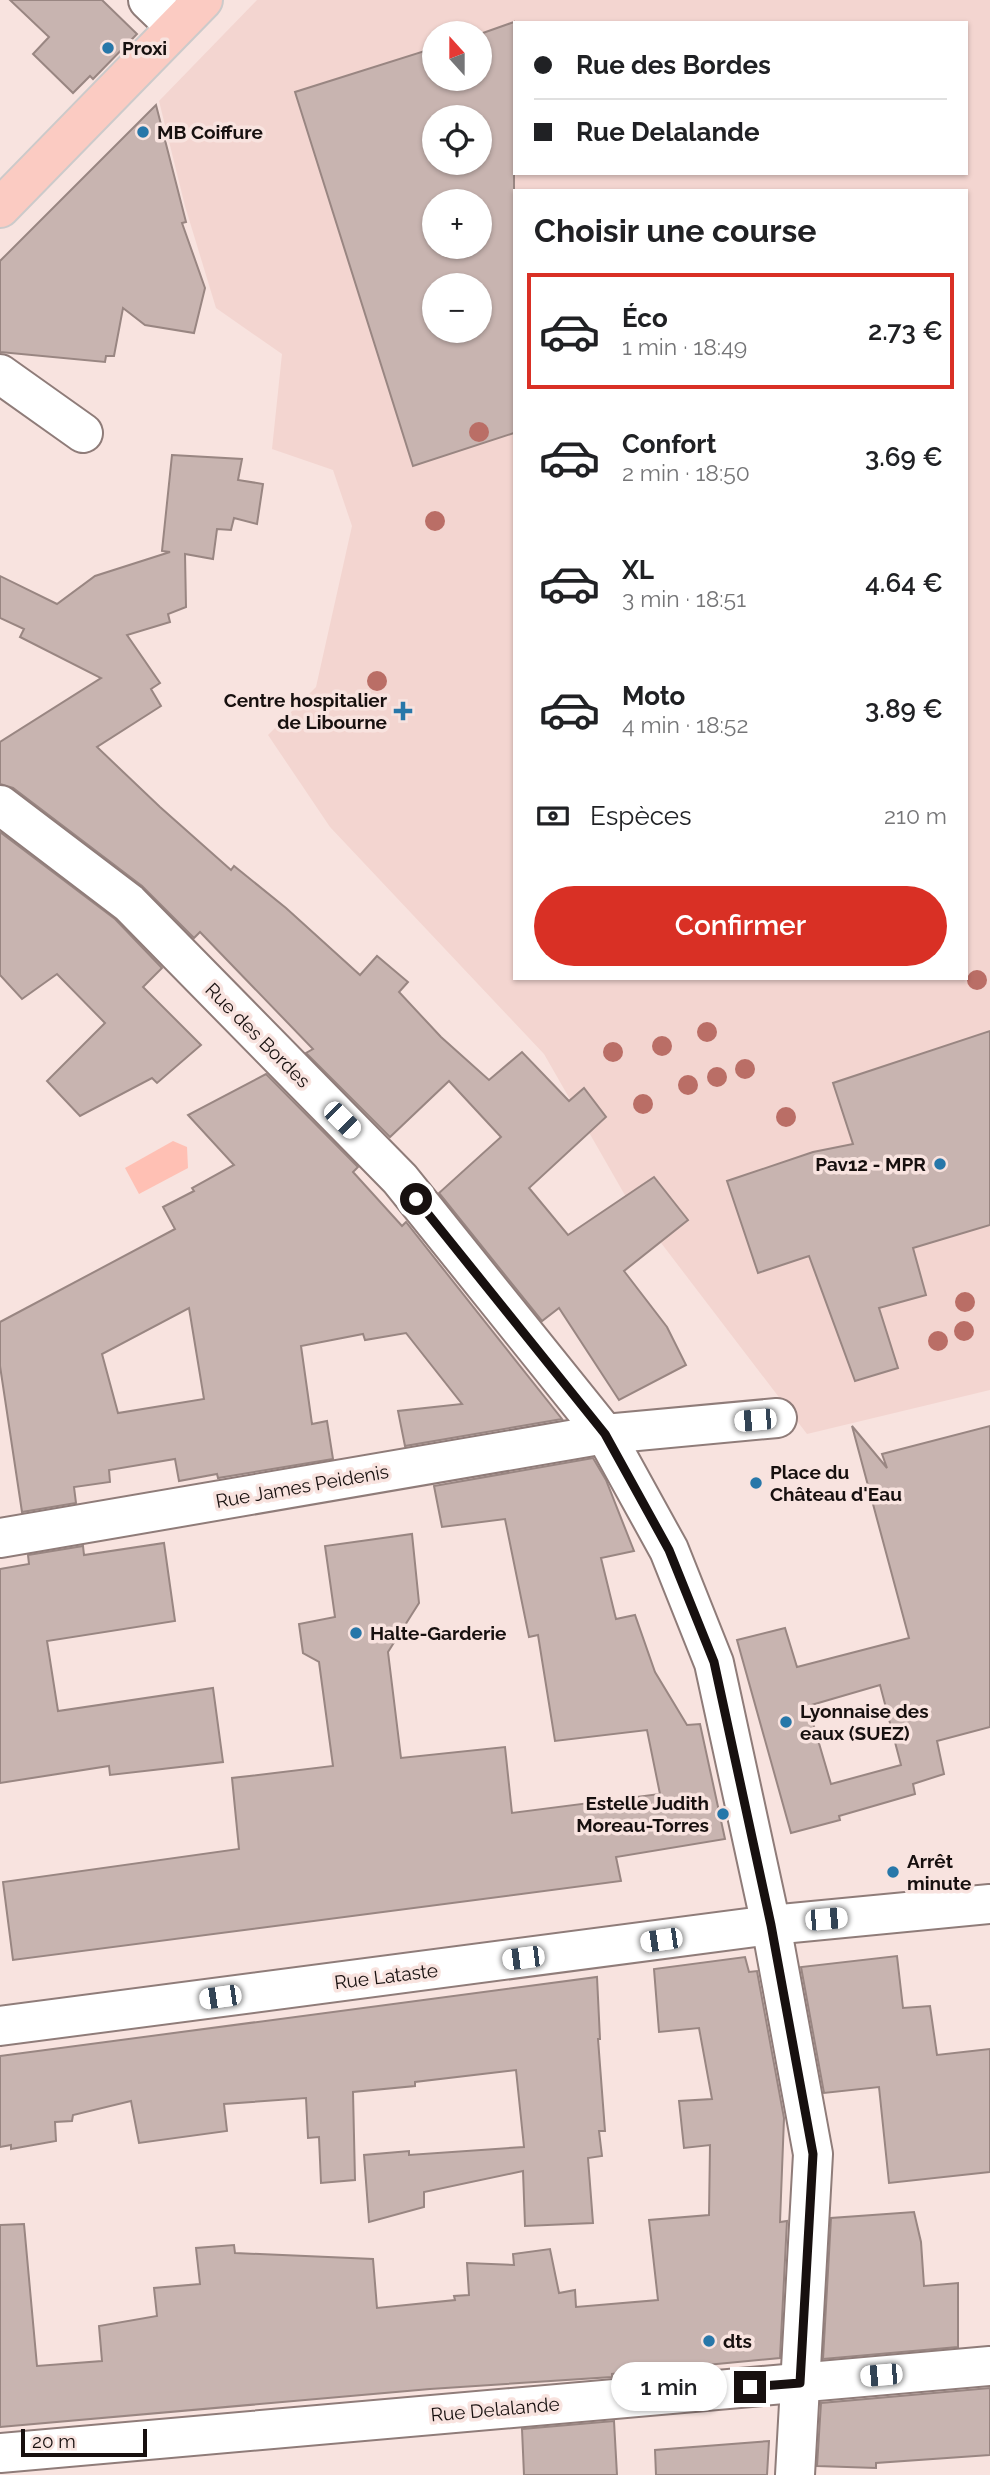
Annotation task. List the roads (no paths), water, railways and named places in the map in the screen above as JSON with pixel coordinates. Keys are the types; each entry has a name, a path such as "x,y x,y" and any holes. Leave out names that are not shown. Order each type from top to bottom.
{"main road":[{"path":"0,208 202,0"}],"street":[{"path":"148,0 175,26"},
{"path":"0,374 83,433"},
{"name":"Rue des Bordes","path":"0,805 129,903 400,1179 605,1434 669,1550 714,1662 771,1925 813,2154 795,2475"},
{"path":"605,1434 777,1418"},
{"name":"Rue James Peidenis","path":"0,1538 605,1434"},
{"name":"Rue Lataste","path":"0,2026 771,1925 990,1903"},
{"name":"Rue Delalande","path":"5,2460 990,2366"}],"place":[{"name":"Proxi","path":"108,48"},
{"name":"MB Coiffure","path":"143,132"},
{"name":"Centre hospitalier de Libourne","path":"403,711"},
{"name":"Pav12 - MPR","path":"940,1164"},
{"name":"Place du Château d'Eau","path":"756,1483"},
{"name":"Halte-Garderie","path":"356,1633"},
{"name":"Lyonnaise des eaux (SUEZ)","path":"786,1722"},
{"name":"Estelle Judith Moreau-Torres","path":"723,1814"},
{"name":"Arrêt minute","path":"893,1872"},
{"name":"dts","path":"709,2341"}]}
